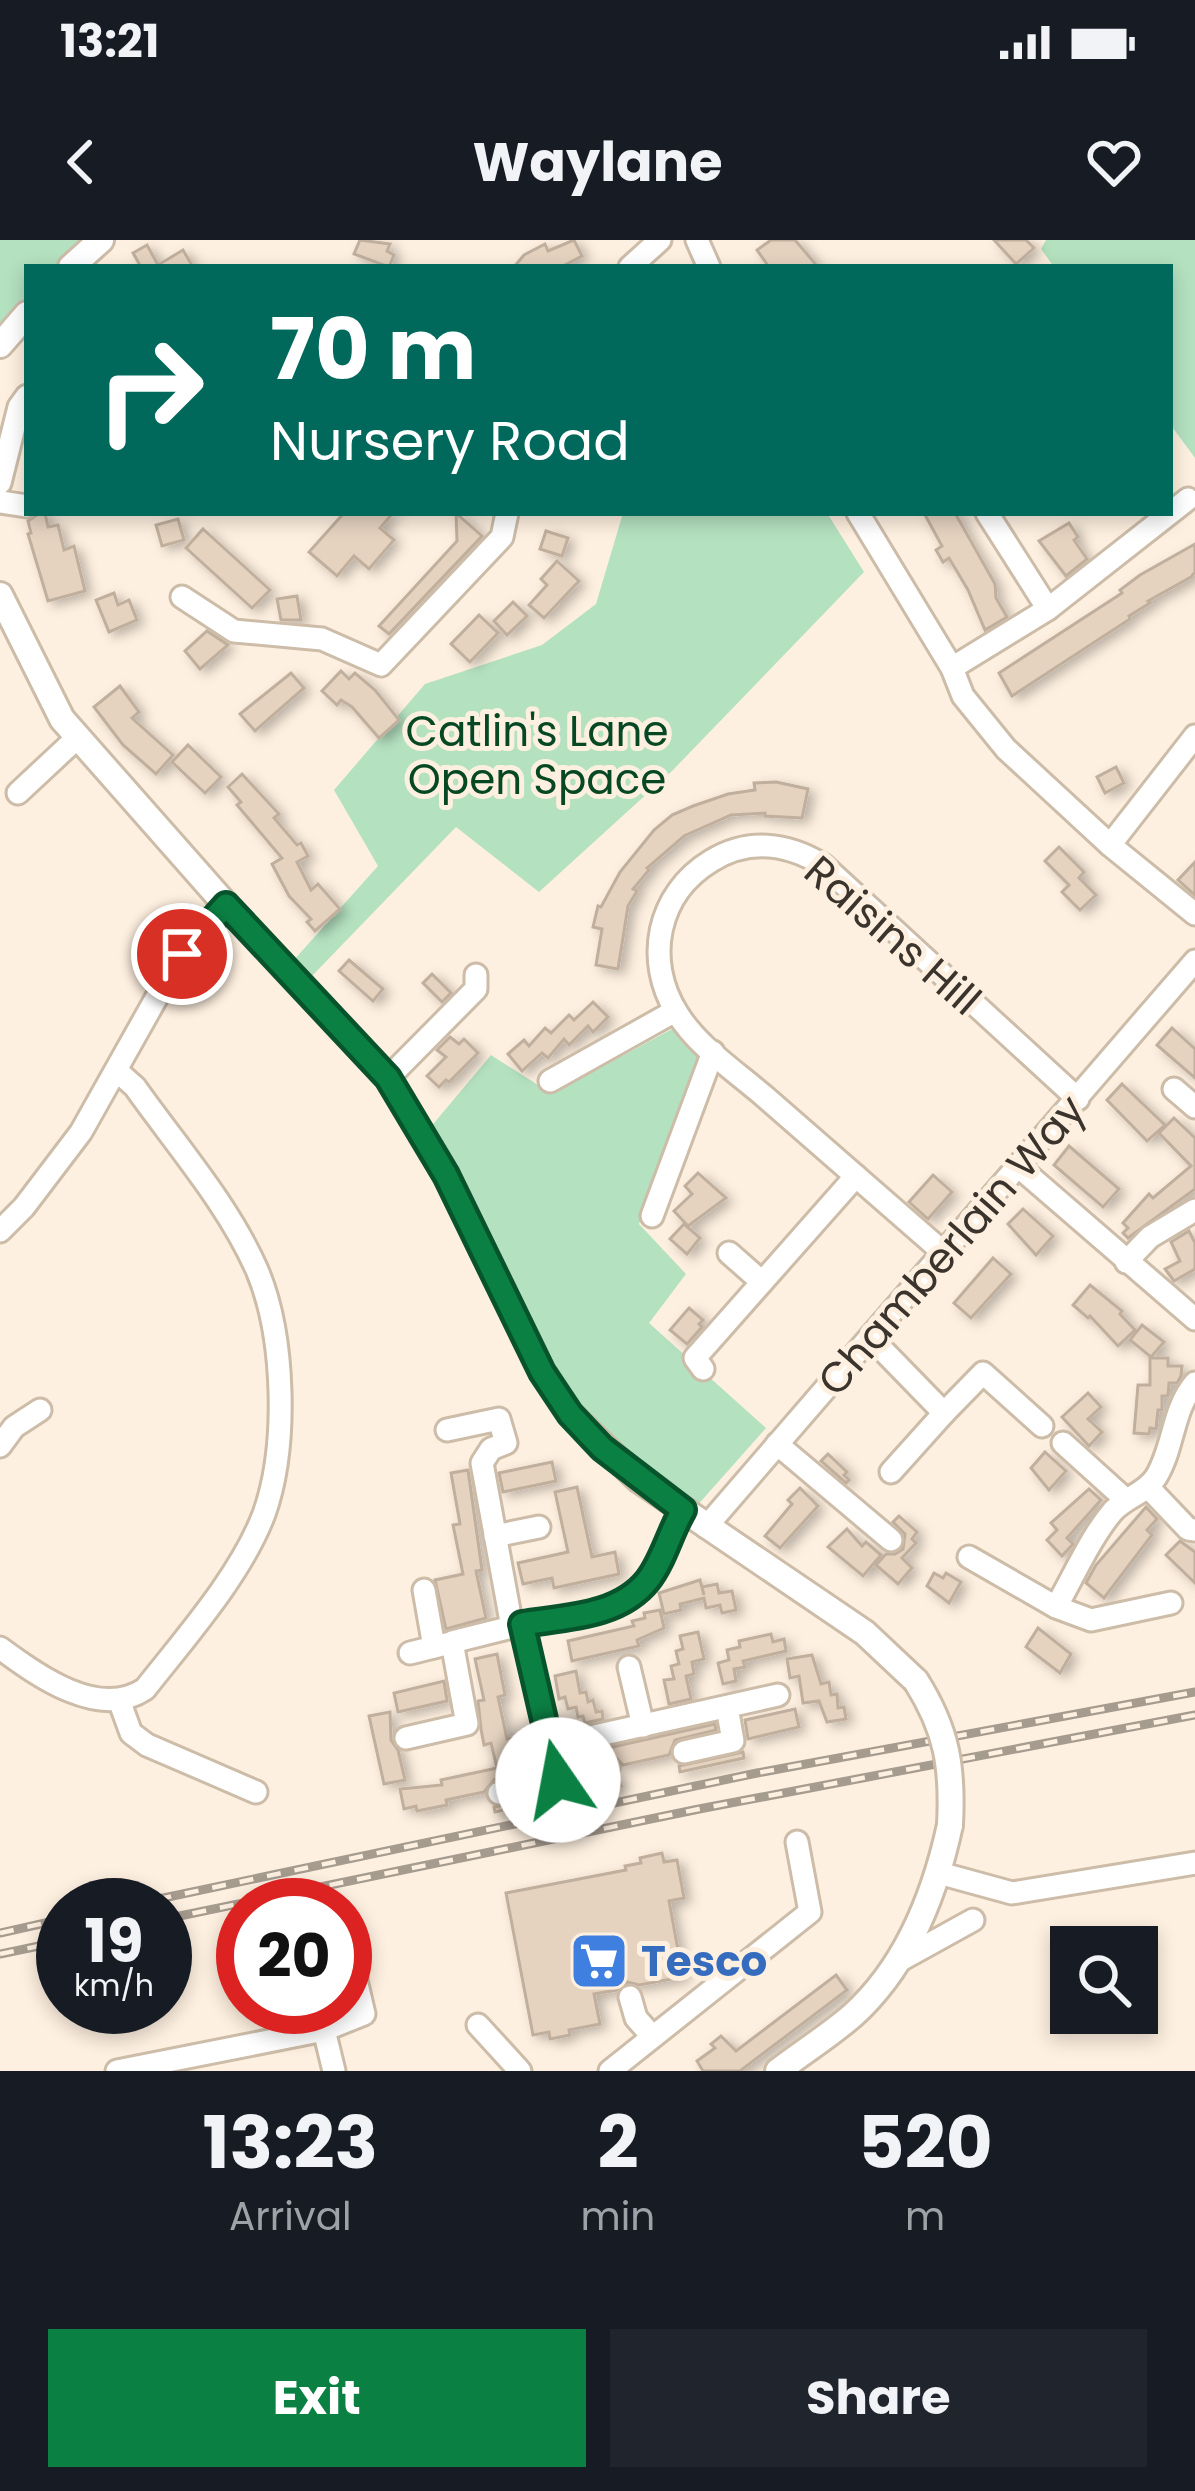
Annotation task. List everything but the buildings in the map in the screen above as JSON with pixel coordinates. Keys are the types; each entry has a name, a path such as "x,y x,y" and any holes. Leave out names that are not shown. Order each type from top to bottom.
{"main road":[{"path":"75,264 101,240"},
{"path":"0,346 24,318"},
{"path":"0,596 62,719 226,905 388,1078 446,1175 542,1372 570,1414 620,1464 865,1633 916,1681 937,1715 948,1754 950,1825 939,1873 897,1962 855,2014 778,2071"}],"street":[{"path":"633,264 660,240"},
{"path":"0,483 24,401"},
{"path":"1173,511 1188,499"},
{"path":"182,597 234,631 322,639 381,664 502,537 506,516"},
{"path":"860,516 952,668 963,696 1006,749 1110,845 1195,914"},
{"path":"990,516 1048,609"},
{"path":"952,668 1048,609 1166,516"},
{"path":"1110,845 1195,736"},
{"path":"18,793 78,737"},
{"name":"Raisins Hill","path":"944,1253 713,1052 675,1011 660,973 658,944 663,916 696,870 749,846 802,852 823,865 1078,1099"},
{"path":"0,1231 51,1174 117,1071 182,954 226,905"},
{"name":"Chamberlain Way","path":"706,1527 1195,962"},
{"path":"388,1078 476,989 476,974"},
{"path":"550,1081 675,1011"},
{"path":"652,1216 713,1052"},
{"path":"0,1648 33,1672 99,1699 119,1700 145,1689 217,1598 263,1515 275,1465 279,1367 258,1273 236,1232 135,1087 117,1071"},
{"path":"1174,1089 1195,1107"},
{"path":"1019,1167 1195,1319"},
{"path":"703,1369 695,1358 856,1176"},
{"path":"1126,1262 1150,1237 1195,1210"},
{"path":"729,1253 762,1282"},
{"path":"871,1338 944,1413"},
{"path":"891,1472 983,1372 1042,1426"},
{"path":"1056,1607 1109,1515 1158,1474 1184,1396 1195,1383"},
{"path":"0,1446 7,1418 40,1410"},
{"path":"447,1430 499,1419 506,1443 491,1449 482,1463 495,1536 558,1780"},
{"path":"1063,1443 1125,1499"},
{"path":"777,1444 891,1540"},
{"path":"1148,1487 1188,1529 1195,1530"},
{"path":"410,1653 605,1610 628,1599 650,1579 683,1510"},
{"path":"495,1536 539,1526"},
{"path":"969,1557 1056,1607 1091,1620 1171,1603"},
{"path":"406,1738 467,1724 424,1590"},
{"path":"629,1667 643,1726"},
{"path":"550,1746 778,1695"},
{"path":"119,1700 131,1732 147,1745 256,1792"},
{"path":"684,1751 733,1741 727,1707"},
{"path":"499,1793 608,1768"},
{"path":"610,2071 810,1912 797,1842"},
{"path":"939,1873 1012,1893 1195,1863"},
{"path":"897,1962 973,1920"},
{"path":"629,1996 636,2018 651,2035"},
{"path":"478,2025 520,2071"},
{"path":"117,2071 182,2066 308,2034"},
{"path":"325,2034 334,2071"}],"green space":[{"path":"0,240 86,240 60,264 24,264 24,301 0,327"},
{"path":"1046,240 1195,240 1195,458 1173,428 1173,264 1052,264 1041,249"},
{"name":"Catlin's Lane Open Space","path":"622,516 829,516 864,572 672,771 539,892 456,827 310,978 293,961 378,866 334,790 425,684 542,645 596,604"},
{"path":"672,1029 701,1053 639,1224 686,1274 649,1323 766,1428 695,1508 610,1442 548,1361 429,1129 491,1055 552,1094"}],"railway":[{"path":"192,1892 757,1773 1195,1692"},
{"path":"192,1913 699,1809 1195,1715"},
{"path":"0,1933 36,1925"},
{"path":"0,1954 36,1947"}],"place":[{"name":"Tesco","path":"599,1961"}],"route":[{"path":"182,954 226,905 388,1078 446,1175 542,1372 570,1414 638,1479 683,1510 650,1579 628,1599 605,1610 522,1624 558,1780"}]}
